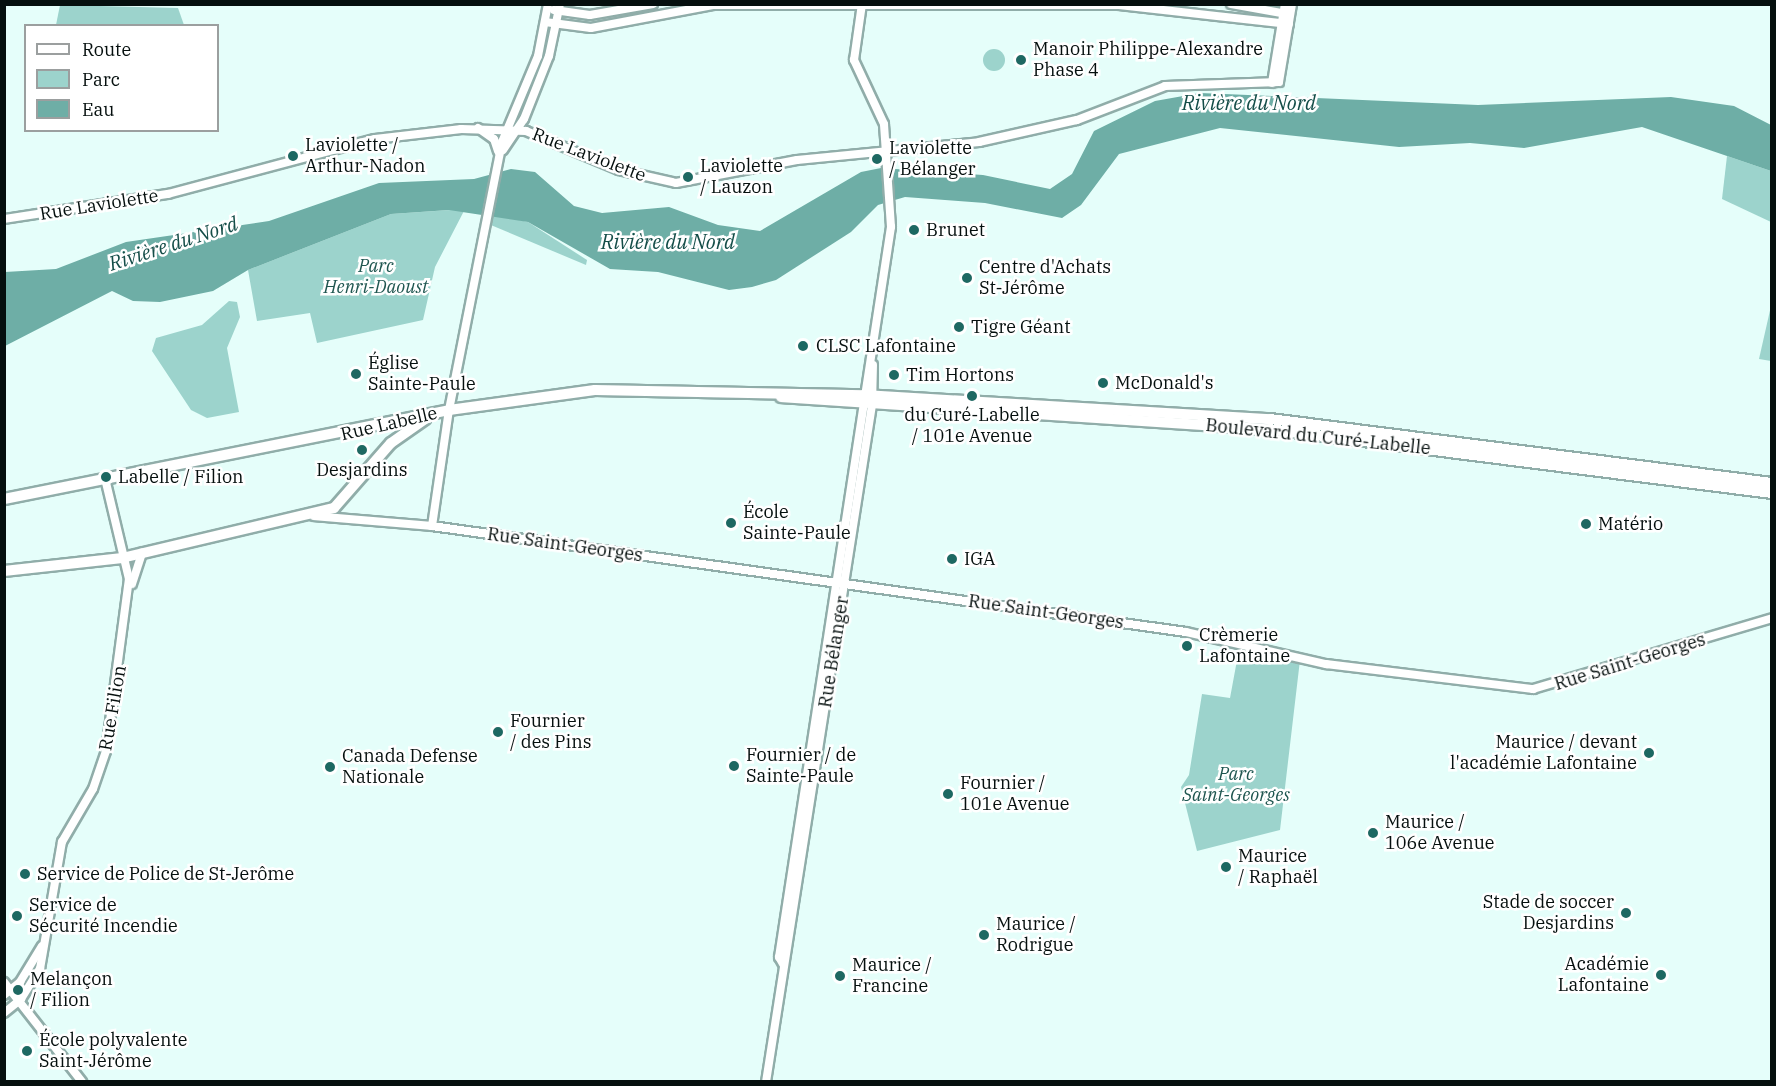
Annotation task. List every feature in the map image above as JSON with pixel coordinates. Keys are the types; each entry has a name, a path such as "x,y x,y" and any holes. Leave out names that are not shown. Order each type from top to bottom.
{"main road":[{"name":"Rue Labelle","path":"4,499 370,429 449,410 595,390 868,401"},
{"name":"Boulevard du Curé-Labelle","path":"868,401 1269,429 1709,481 1772,493"},
{"name":"Rue Saint-Georges","path":"4,571 122,558 310,516 344,501 381,456 433,414"},
{"path":"370,429 382,435 381,456"},
{"name":"Boulevard du Curé-Labelle","path":"1709,481 1772,483"}],"street":[{"path":"513,128 538,56 548,7 590,15 653,4"},
{"path":"1231,4 1286,11"},
{"path":"545,22 598,27 713,5 1142,5 1286,24 1286,11 1292,4"},
{"name":"Rue Bélanger","path":"766,1082 868,401 873,339 892,208 881,116 856,69 861,5"},
{"path":"497,162 549,56 559,8"},
{"name":"Rue Laviolette","path":"4,219 168,194 388,137 478,128 513,128 619,170 676,183 797,160 979,142 1066,123 1166,86 1275,82 1286,24"},
{"path":"432,526 449,410 497,162 496,142 478,128"},
{"name":"Rue Filion","path":"4,1013 21,999 40,969 66,828 103,763 129,600 105,478"},
{"name":"Rue Saint-Georges","path":"310,516 432,526 840,583 1186,632 1326,664 1533,689 1772,618"},
{"path":"129,600 142,553"},
{"name":"Rue Filion","path":"8,992 32,966 49,929"},
{"path":"4,982 8,992 21,999 82,1082"}],"green space":[{"path":"60,5 178,8 184,24 56,24"},
{"path":"990,49 998,49 1005,56 1005,64 998,71 990,71 983,64 983,56"},
{"path":"1727,156 1771,171 1771,222 1722,199"},
{"name":"Parc Henri-Daoust","path":"465,209 435,267 423,320 317,343 310,313 257,321 248,270 391,214"},
{"path":"488,213 528,222 587,260 586,265 486,223"},
{"path":"229,301 237,302 240,317 227,348 239,412 207,418 191,410 152,351 156,338 202,325"},
{"path":"1771,306 1771,361 1759,359"},
{"name":"Parc Saint-Georges","path":"1240,644 1300,660 1280,830 1197,851 1181,787 1189,775 1202,694 1230,698"}],"water":[{"name":"Rivière du Nord","path":"1200,93 1478,105 1671,97 1734,106 1771,125 1771,171 1642,127 1524,148 1470,143 1399,147 1220,128 1119,154 1081,205 1062,218 985,203 905,197 878,205 851,232 776,280 752,287 729,290 658,272 610,269 528,222 449,210 391,214 248,270 213,291 160,302 133,301 112,291 5,346 5,272 56,269 126,242 269,221 379,183 474,179 511,169 535,172 574,206 602,213 669,207 718,225 760,231 861,172 881,168 983,175 1050,189 1072,174 1094,131 1155,101"}],"place":[{"name":"Manoir Philippe-Alexandre Phase 4","path":"1021,60"},
{"name":"Laviolette / Arthur-Nadon","path":"293,156"},
{"name":"Laviolette / Bélanger","path":"877,159"},
{"name":"Laviolette / Lauzon","path":"688,177"},
{"name":"Brunet","path":"914,230"},
{"name":"Centre d'Achats St-Jérôme","path":"967,278"},
{"name":"Tigre Géant","path":"959,327"},
{"name":"CLSC Lafontaine","path":"803,346"},
{"name":"Église Sainte-Paule","path":"356,374"},
{"name":"Tim Hortons","path":"894,375"},
{"name":"McDonald's","path":"1103,383"},
{"name":"du Curé-Labelle / 101e Avenue","path":"972,396"},
{"name":"Desjardins","path":"362,450"},
{"name":"Labelle / Filion","path":"106,477"},
{"name":"École Sainte-Paule","path":"731,523"},
{"name":"Matério","path":"1586,524"},
{"name":"IGA","path":"952,559"},
{"name":"Crèmerie Lafontaine","path":"1187,646"},
{"name":"Fournier / des Pins","path":"498,732"},
{"name":"Maurice / devant l'académie Lafontaine","path":"1649,753"},
{"name":"Fournier / de Sainte-Paule","path":"734,766"},
{"name":"Canada Defense Nationale","path":"330,767"},
{"name":"Fournier / 101e Avenue","path":"948,794"},
{"name":"Maurice / 106e Avenue","path":"1373,833"},
{"name":"Maurice / Raphaël","path":"1226,867"},
{"name":"Service de Police de St-Jerôme","path":"25,874"},
{"name":"Stade de soccer Desjardins","path":"1626,913"},
{"name":"Service de Sécurité Incendie","path":"17,916"},
{"name":"Maurice / Rodrigue","path":"984,935"},
{"name":"Académie Lafontaine","path":"1661,975"},
{"name":"Maurice / Francine","path":"840,976"},
{"name":"Melançon / Filion","path":"18,990"},
{"name":"École polyvalente Saint-Jérôme","path":"27,1051"}]}
